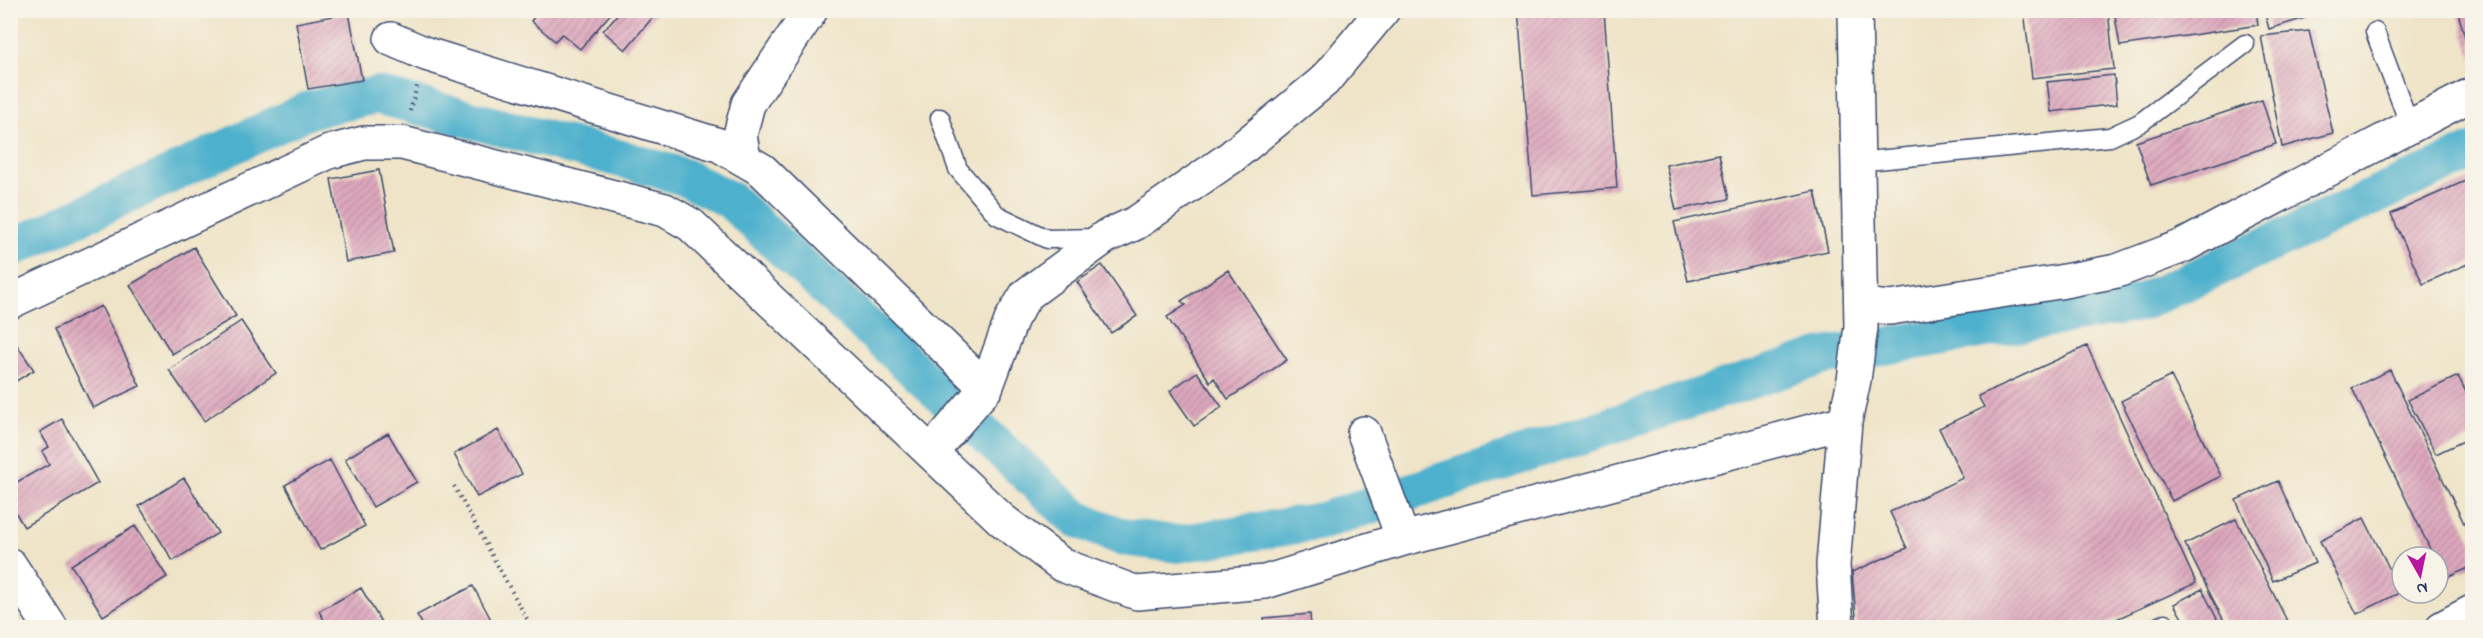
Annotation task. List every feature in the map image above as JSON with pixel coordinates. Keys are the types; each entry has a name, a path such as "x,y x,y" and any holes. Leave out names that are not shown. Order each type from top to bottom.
{"street":[{"path":"744,159 740,135 748,104 811,10"},
{"path":"931,452 986,388 1012,318 1026,295 1105,237 1136,223 1230,158 1324,81 1383,10"},
{"path":"1837,627 1833,565 1845,422 1854,380 1861,316 1855,10"},
{"path":"391,39 426,54 719,145 744,159 762,170 986,388"},
{"path":"1861,316 1890,308 2117,271 2183,246 2472,94"},
{"path":"10,302 328,152 363,143 402,143 665,210 691,225 1002,520 1062,565 1137,593 1265,582 1403,539 1845,422"},
{"path":"1364,433 1403,539"},
{"path":"10,565 51,627"},
{"path":"2442,627 2472,612"}],"lane":[{"path":"2375,32 2410,126"},
{"path":"1857,162 2110,137 2140,123 2245,44"},
{"path":"940,118 958,169 997,215 1047,239 1105,237"}],"path":[{"path":"402,143 426,54"},
{"path":"454,486 532,627"}],"building":[{"path":"540,10 614,10 580,49 562,34 555,41 531,21"},
{"path":"621,10 659,10 625,50 603,31"},
{"path":"1518,10 1604,10 1617,188 1533,195"},
{"path":"2024,10 2108,10 2114,69 2032,78"},
{"path":"2114,10 2256,10 2258,25 2120,46"},
{"path":"2264,10 2303,10 2305,18 2269,29"},
{"path":"2457,10 2472,10 2472,60"},
{"path":"349,13 362,80 308,89 296,23"},
{"path":"2309,31 2333,133 2282,147 2261,36"},
{"path":"2114,75 2117,104 2051,112 2047,82"},
{"path":"2262,100 2276,144 2151,185 2136,142"},
{"path":"1719,154 1729,199 1676,210 1666,165"},
{"path":"379,170 394,253 346,262 331,179"},
{"path":"2472,178 2472,262 2423,284 2391,214"},
{"path":"1815,191 1828,251 1688,281 1674,222"},
{"path":"194,247 236,316 172,354 130,285"},
{"path":"1102,265 1137,316 1111,333 1077,282"},
{"path":"1228,270 1287,360 1228,399 1214,378 1210,382 1167,317 1186,305 1181,301"},
{"path":"101,306 140,386 93,408 54,329"},
{"path":"241,321 276,373 204,421 169,370"},
{"path":"10,335 34,370 10,385"},
{"path":"2087,346 2196,583 2099,627 1857,627 1852,572 1907,548 1890,512 1963,478 1939,428 1984,407 1978,396"},
{"path":"2390,370 2472,540 2472,566 2450,577 2450,545 2428,545 2352,388"},
{"path":"1197,372 1222,407 1194,426 1170,391"},
{"path":"2171,376 2221,476 2172,501 2121,401"},
{"path":"2458,376 2472,404 2472,437 2436,454 2408,400"},
{"path":"62,419 98,483 24,527 10,503 10,486 49,464 42,451 49,447 40,432"},
{"path":"498,430 522,474 477,497 454,454"},
{"path":"388,433 417,482 373,507 345,459"},
{"path":"330,460 365,526 320,550 285,485"},
{"path":"184,478 218,533 173,561 139,506"},
{"path":"2278,481 2315,563 2273,581 2236,500"},
{"path":"2364,518 2390,570 2390,598 2357,614 2320,541"},
{"path":"2236,519 2290,627 2227,627 2185,544"},
{"path":"135,526 167,577 103,616 71,565"},
{"path":"473,586 495,627 424,627 417,615"},
{"path":"361,588 384,627 328,627 319,611"},
{"path":"2202,589 2221,627 2187,627 2174,604"},
{"path":"1310,614 1311,627 1265,627 1264,618"}],"waterway":[{"path":"10,249 309,110 377,95 684,177 730,200 1075,518 1122,537 1177,544 1322,521 1820,357 2140,303 2472,152"}]}
